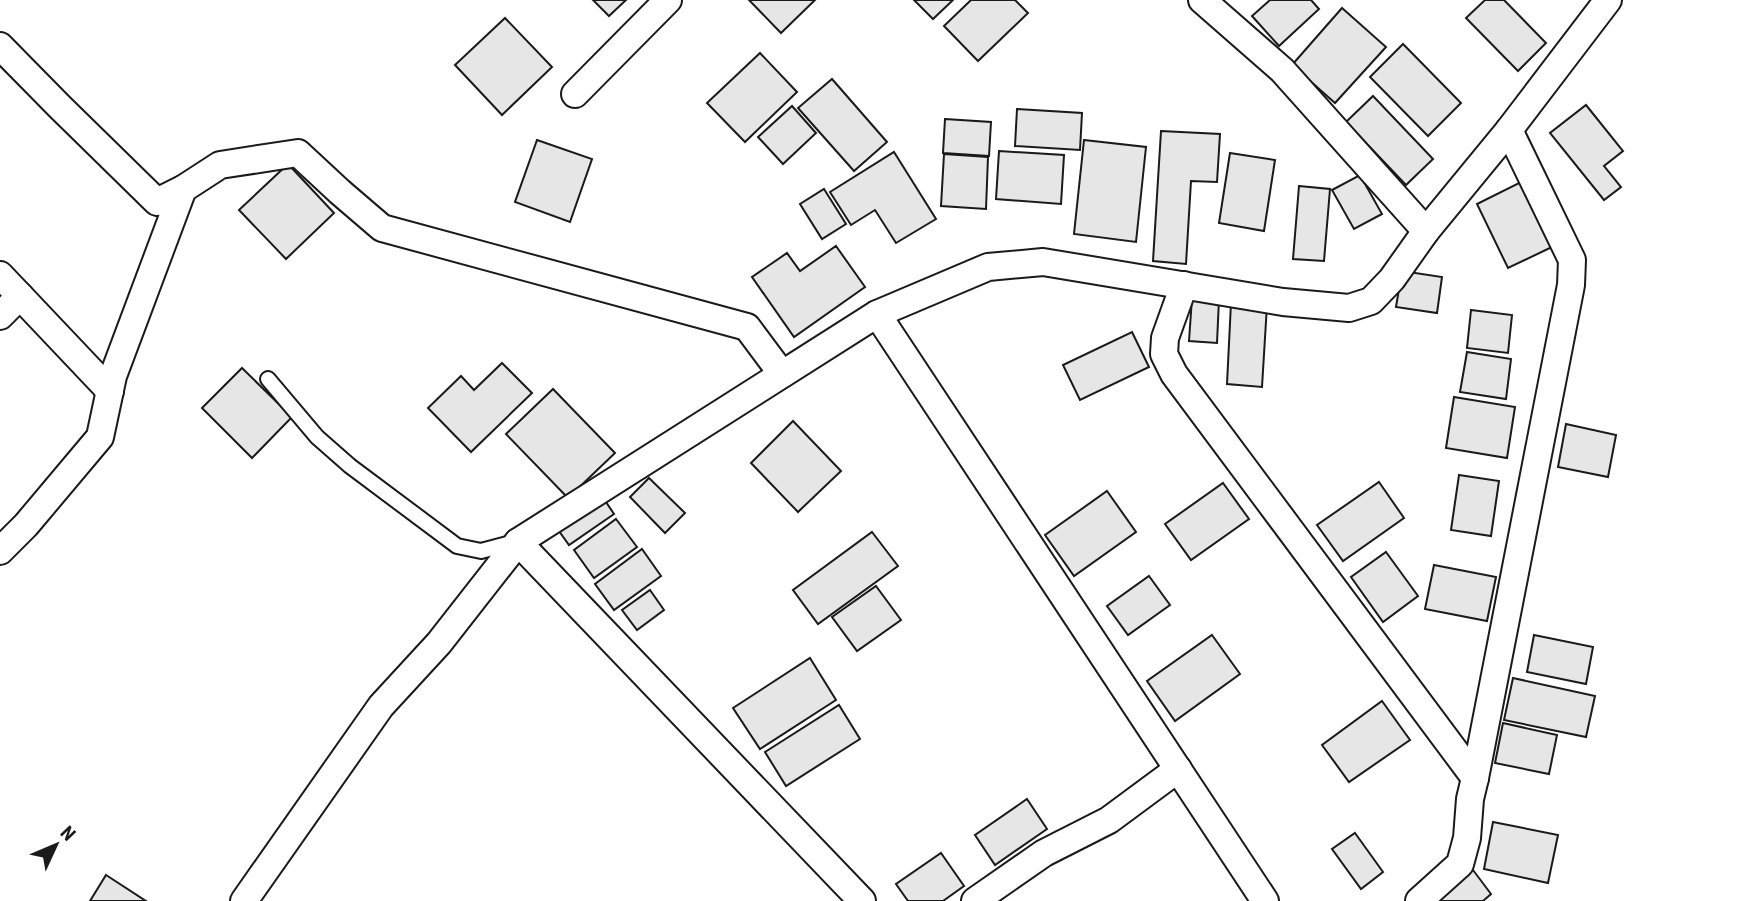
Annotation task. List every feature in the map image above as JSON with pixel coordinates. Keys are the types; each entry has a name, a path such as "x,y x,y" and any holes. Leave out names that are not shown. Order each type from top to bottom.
{"street":[{"path":"575,94 668,0"},
{"path":"1202,0 1282,69 1426,231"},
{"path":"244,901 382,706 439,643 518,542 877,314 988,267 1043,261 1283,302 1349,308 1371,301 1392,279 1426,231 1509,131 1608,0"},
{"path":"0,46 157,202 220,165 298,153 382,228 747,327 782,374"},
{"path":"1419,901 1460,864 1467,838 1470,799 1571,285 1572,260 1509,131"},
{"path":"0,551 26,525 100,437 113,376 183,189"},
{"path":"0,275 110,391"},
{"path":"1184,285 1165,338 1164,354 1174,374 1475,778"},
{"path":"0,316 20,296"},
{"path":"877,314 1265,901"},
{"path":"518,542 862,901"},
{"path":"975,901 1044,853 1109,821 1178,769"}],"lane":[{"path":"268,379 317,437 350,466 457,546 481,551 518,542"}],"building":[{"path":"593,0 626,0 609,16"},
{"path":"749,0 815,0 781,33"},
{"path":"914,0 953,0 933,19"},
{"path":"971,0 1015,0 1028,13 978,61 944,26"},
{"path":"1270,0 1311,0 1319,9 1279,46 1252,16"},
{"path":"1485,0 1504,0 1546,43 1518,71 1466,18"},
{"path":"1342,8 1386,47 1335,103 1292,65"},
{"path":"505,18 552,67 502,115 455,65"},
{"path":"1403,44 1461,103 1428,136 1370,77"},
{"path":"760,53 797,92 745,142 707,103"},
{"path":"832,79 887,142 854,171 798,108"},
{"path":"1373,96 1433,159 1406,185 1346,122"},
{"path":"1586,105 1623,151 1604,166 1621,187 1604,200 1550,133"},
{"path":"792,106 816,133 783,164 758,137"},
{"path":"1017,109 1082,113 1080,150 1015,146"},
{"path":"945,119 991,122 989,156 943,153"},
{"path":"1161,131 1220,134 1217,182 1191,181 1186,264 1153,261"},
{"path":"537,140 592,159 570,222 515,202"},
{"path":"1084,140 1146,147 1136,242 1074,234"},
{"path":"999,151 1064,155 1061,204 996,199"},
{"path":"894,152 936,219 896,243 875,210 851,225 830,192"},
{"path":"1230,153 1275,160 1264,231 1219,223"},
{"path":"944,154 988,157 986,209 941,206"},
{"path":"288,164 334,213 286,259 239,210"},
{"path":"1360,175 1382,214 1354,229 1332,190"},
{"path":"1521,182 1552,247 1508,268 1477,204"},
{"path":"1299,186 1330,189 1324,261 1293,259"},
{"path":"824,189 846,224 822,239 800,204"},
{"path":"836,246 865,287 794,337 752,277 787,253 800,271"},
{"path":"1402,271 1442,277 1437,313 1396,307"},
{"path":"1192,298 1219,299 1217,343 1189,341"},
{"path":"1231,303 1267,305 1262,387 1227,384"},
{"path":"1471,310 1512,315 1508,353 1467,348"},
{"path":"1132,332 1149,367 1080,400 1063,365"},
{"path":"1467,352 1511,359 1506,399 1460,392"},
{"path":"502,363 532,393 471,452 428,408 461,376 474,390"},
{"path":"242,368 292,417 252,458 202,408"},
{"path":"553,389 615,453 568,498 506,434"},
{"path":"1454,397 1515,407 1507,458 1446,448"},
{"path":"793,421 841,471 798,512 751,463"},
{"path":"1566,424 1616,435 1608,477 1558,467"},
{"path":"1459,475 1499,481 1491,536 1451,530"},
{"path":"649,478 685,513 665,533 630,497"},
{"path":"1379,482 1404,518 1343,561 1317,525"},
{"path":"1223,483 1249,519 1191,560 1165,524"},
{"path":"1107,491 1136,532 1074,576 1045,535"},
{"path":"600,493 614,514 569,545 554,524"},
{"path":"616,519 637,547 594,578 574,550"},
{"path":"872,532 898,566 818,624 793,590"},
{"path":"642,549 661,576 614,610 595,584"},
{"path":"1386,552 1418,596 1383,622 1351,577"},
{"path":"1434,565 1496,577 1487,621 1425,609"},
{"path":"1149,576 1170,605 1128,635 1107,606"},
{"path":"876,586 901,620 857,651 832,617"},
{"path":"650,590 664,610 637,630 622,610"},
{"path":"1212,635 1240,674 1175,721 1147,681"},
{"path":"1534,635 1593,647 1586,684 1527,672"},
{"path":"810,658 836,700 760,749 733,708"},
{"path":"1513,678 1595,696 1586,737 1504,720"},
{"path":"1382,701 1410,740 1349,782 1322,745"},
{"path":"839,705 860,739 786,786 765,752"},
{"path":"1503,723 1557,735 1549,774 1495,763"},
{"path":"1027,799 1047,829 995,865 975,835"},
{"path":"1493,822 1558,835 1548,883 1484,869"},
{"path":"1355,833 1383,872 1361,889 1332,849"},
{"path":"941,853 964,886 943,901 908,901 896,884"},
{"path":"1470,866 1491,894 1483,901 1427,901"},
{"path":"106,875 146,901 90,901"}]}
